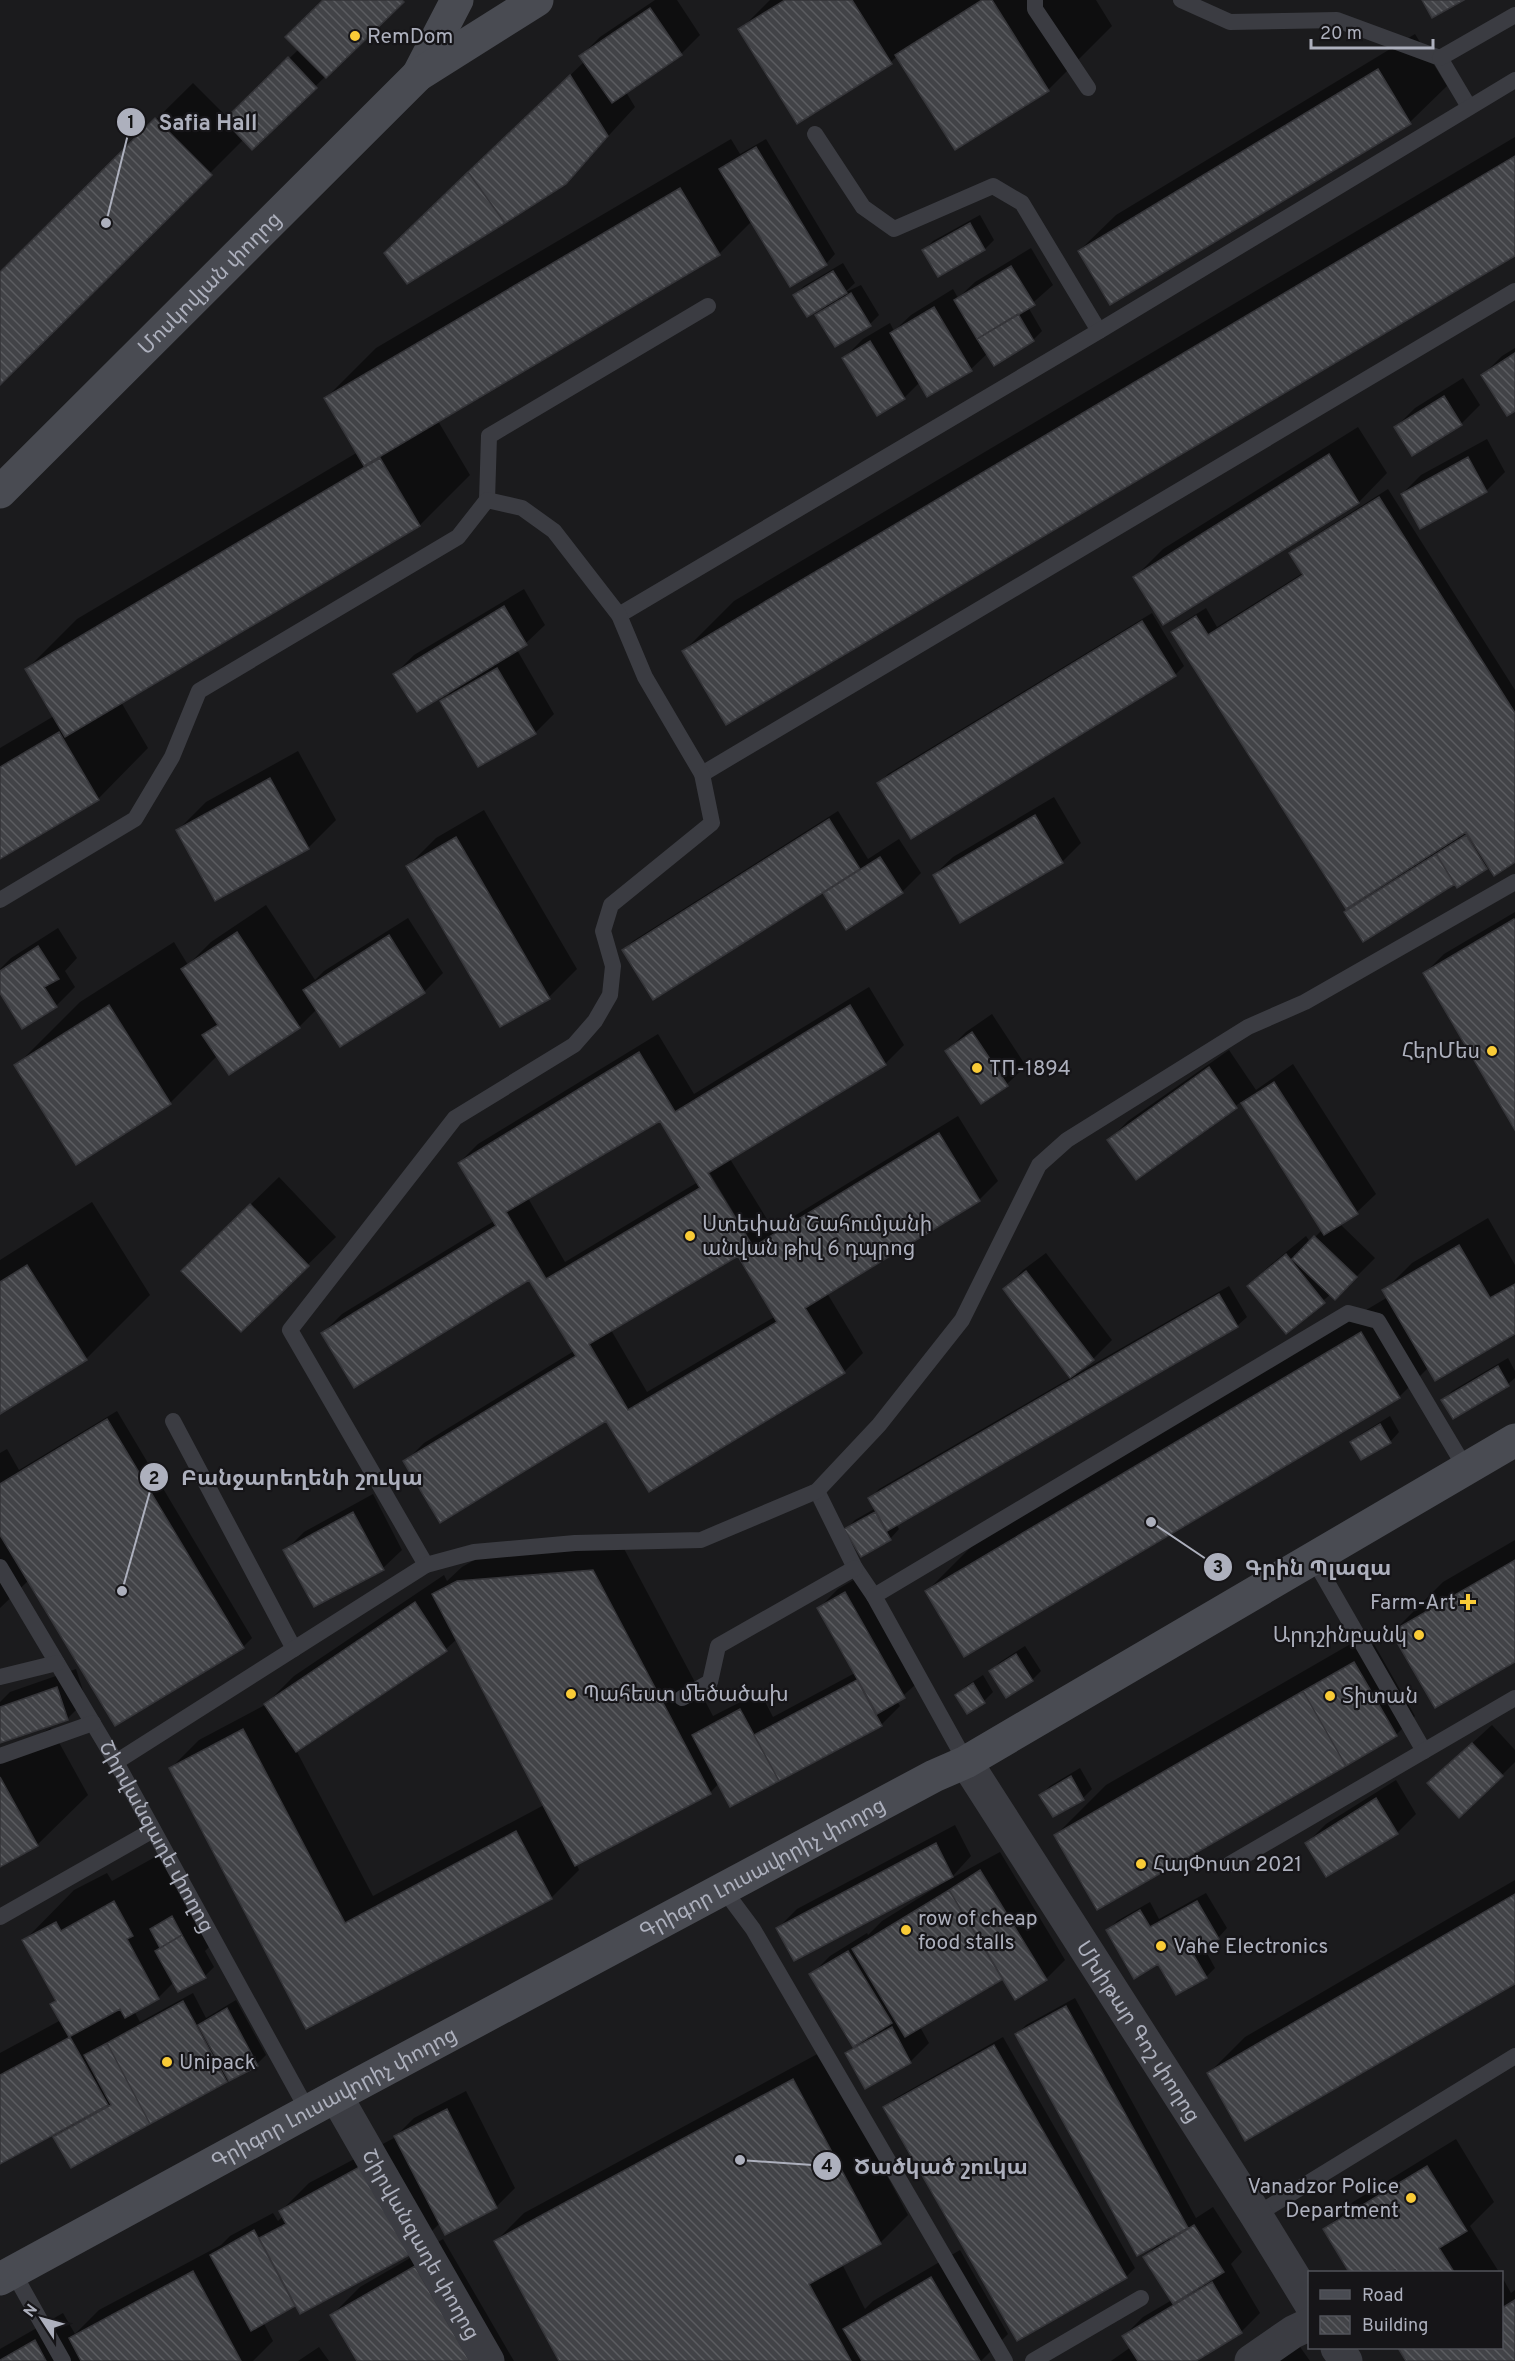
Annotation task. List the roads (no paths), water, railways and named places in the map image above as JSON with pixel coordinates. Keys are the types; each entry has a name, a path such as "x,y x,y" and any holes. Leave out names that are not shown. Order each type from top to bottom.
{"street":[{"name":"Մոսկովյան փողոց","path":"418,75 457,0"},
{"name":"Մոսկովյան փողոց","path":"0,492 418,75 537,0"},
{"name":"Գրիգոր Լուսավորիչ փողոց","path":"7,2276 322,2103 934,1776 966,1762 1515,1440"},
{"name":"Մխիթար Գոշ փողոց","path":"966,1762 1308,2300"},
{"name":"Շիրվանզադե փողոց","path":"322,2103 488,2361"},
{"path":"1251,2361 1293,2332 1308,2325"}],"lane":[{"path":"1035,0 1035,9 1088,88"},
{"path":"1181,0 1230,22 1337,20 1440,58 1469,107"},
{"path":"1440,58 1515,15"},
{"path":"619,615 1100,331 1515,80"},
{"path":"815,134 862,207 894,229 993,186 1022,203 1100,331"},
{"path":"702,774 1515,291"},
{"path":"0,900 135,819 172,757 199,691 458,537 487,500 489,436 708,306"},
{"path":"426,1565 290,1330 456,1118 574,1045 595,1021 610,995 613,966 603,932 611,905 712,823 702,774 645,677 619,615 554,531 522,508 487,500"},
{"path":"116,1762 426,1565 474,1552 575,1543 701,1540 817,1491 879,1425 962,1320 1039,1166 1067,1140 1248,1027 1305,1002 1515,882"},
{"path":"874,1596 1348,1314 1378,1321 1466,1469"},
{"path":"173,1421 294,1648"},
{"path":"817,1491 855,1568 874,1596 966,1762"},
{"path":"1313,1558 1424,1751"},
{"name":"Շիրվանզադե փողոց","path":"0,1567 116,1762 153,1830 322,2103"},
{"path":"682,1698 711,1682 717,1646 855,1568"},
{"path":"0,1677 57,1663"},
{"path":"1230,1864 1515,1698"},
{"path":"0,1756 93,1723"},
{"path":"0,1917 153,1830"},
{"path":"724,1890 759,1939 1005,2361"},
{"path":"1256,2215 1515,2056"},
{"path":"7,2276 63,2361"},
{"path":"1033,2361 1140,2298"}],"place":[{"name":"RemDom","path":"355,36"},
{"name":"Safia Hall","path":"106,223"},
{"name":"ՀերՄես","path":"1492,1051"},
{"name":"ТП-1894","path":"977,1068"},
{"name":"Ստեփան Շահումյանի անվան թիվ 6 դպրոց","path":"690,1236"},
{"name":"Գրին Պլազա","path":"1151,1522"},
{"name":"Բանջարեղենի շուկա","path":"122,1591"},
{"name":"Farm-Art","path":"1468,1602"},
{"name":"Արդշինբանկ","path":"1419,1635"},
{"name":"Պահեստ մեծածախ","path":"571,1694"},
{"name":"Տիտան","path":"1330,1696"},
{"name":"ՀայՓոստ 2021","path":"1141,1864"},
{"name":"row of cheap food stalls","path":"906,1930"},
{"name":"Vahe Electronics","path":"1161,1946"},
{"name":"Unipack","path":"167,2062"},
{"name":"Ծածկած շուկա","path":"740,2160"},
{"name":"Vanadzor Police Department","path":"1411,2198"}]}
